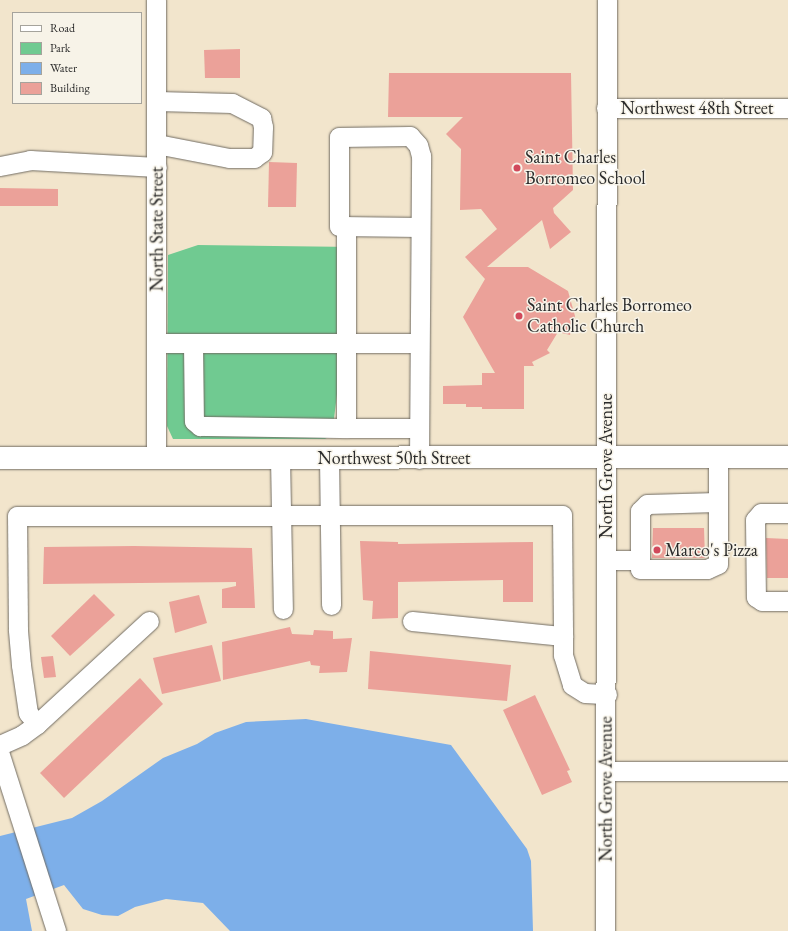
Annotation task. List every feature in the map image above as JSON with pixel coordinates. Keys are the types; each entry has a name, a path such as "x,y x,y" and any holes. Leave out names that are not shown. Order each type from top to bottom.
{"main road":[{"name":"Northwest 50th Street","path":"0,458 419,459 788,457"}],"street":[{"name":"North State Street","path":"156,0 156,458"},
{"name":"North Grove Avenue","path":"606,931 607,0"},
{"path":"157,101 232,103 260,118 263,128 262,152 254,158 228,158 157,144"},
{"name":"Northwest 48th Street","path":"606,108 788,108"},
{"path":"419,227 339,226 339,137 410,136 418,145 421,156 419,227 419,459"},
{"path":"0,166 30,160 157,167"},
{"path":"346,226 346,428"},
{"path":"157,343 419,343"},
{"path":"193,344 194,421 200,426 419,428"},
{"path":"717,502 647,504 640,511 640,569 707,569 718,564 718,457"},
{"path":"280,458 283,609"},
{"path":"329,458 331,605"},
{"path":"788,513 761,513 755,520 755,593 762,601 788,601"},
{"path":"37,724 28,713 21,665 18,629 17,516 562,515 563,655 572,685 585,693 607,694"},
{"path":"607,560 640,560"},
{"path":"0,745 22,735 37,724 150,621"},
{"path":"412,621 563,636"},
{"path":"0,755 56,931"},
{"path":"606,771 788,771"}],"green space":[{"path":"198,245 355,247 332,435 325,439 173,439 167,426 168,255"}],"water":[{"path":"306,719 451,745 527,849 531,861 533,931 230,931 203,903 166,899 135,907 118,916 102,915 83,909 64,885 26,899 32,931 0,931 0,836 72,818 102,801 163,758 197,744 215,733 246,722"}],"building":[{"path":"240,49 240,78 205,78 204,50"},
{"name":"Saint Charles Borromeo School","path":"389,73 571,73 573,190 553,208 554,213 571,232 550,249 542,220 487,267 528,267 568,291 575,316 570,335 558,332 547,350 550,353 532,362 534,366 524,366 524,409 482,409 482,407 466,407 466,404 443,404 443,386 482,385 482,373 495,373 463,317 485,279 465,257 497,229 481,209 460,210 461,149 446,134 463,117 388,117"},
{"path":"269,162 297,163 296,207 268,207"},
{"path":"0,188 58,189 58,206 0,206"},
{"path":"653,528 704,528 705,558 652,558"},
{"path":"766,538 788,539 788,578 767,578"},
{"path":"360,541 398,542 398,544 533,542 533,602 503,602 503,580 398,582 398,618 372,619 373,601 363,600"},
{"path":"134,546 252,548 255,608 222,608 222,589 236,586 236,582 43,584 44,547"},
{"path":"94,594 115,615 70,656 51,636"},
{"path":"199,595 207,623 175,633 169,602"},
{"path":"290,627 292,634 313,635 314,630 333,631 333,639 352,638 347,672 319,673 320,666 311,665 310,661 223,680 222,642"},
{"path":"212,645 221,681 162,694 153,658"},
{"path":"370,651 511,665 507,701 368,689"},
{"path":"53,656 56,677 44,678 41,657"},
{"path":"140,678 163,704 64,798 40,773"},
{"path":"535,695 570,770 567,771 572,782 542,795 503,710"}],"place":[{"name":"Saint Charles Borromeo School","path":"517,168"},
{"name":"Saint Charles Borromeo Catholic Church","path":"519,316"},
{"name":"Marco's Pizza","path":"657,550"}]}
